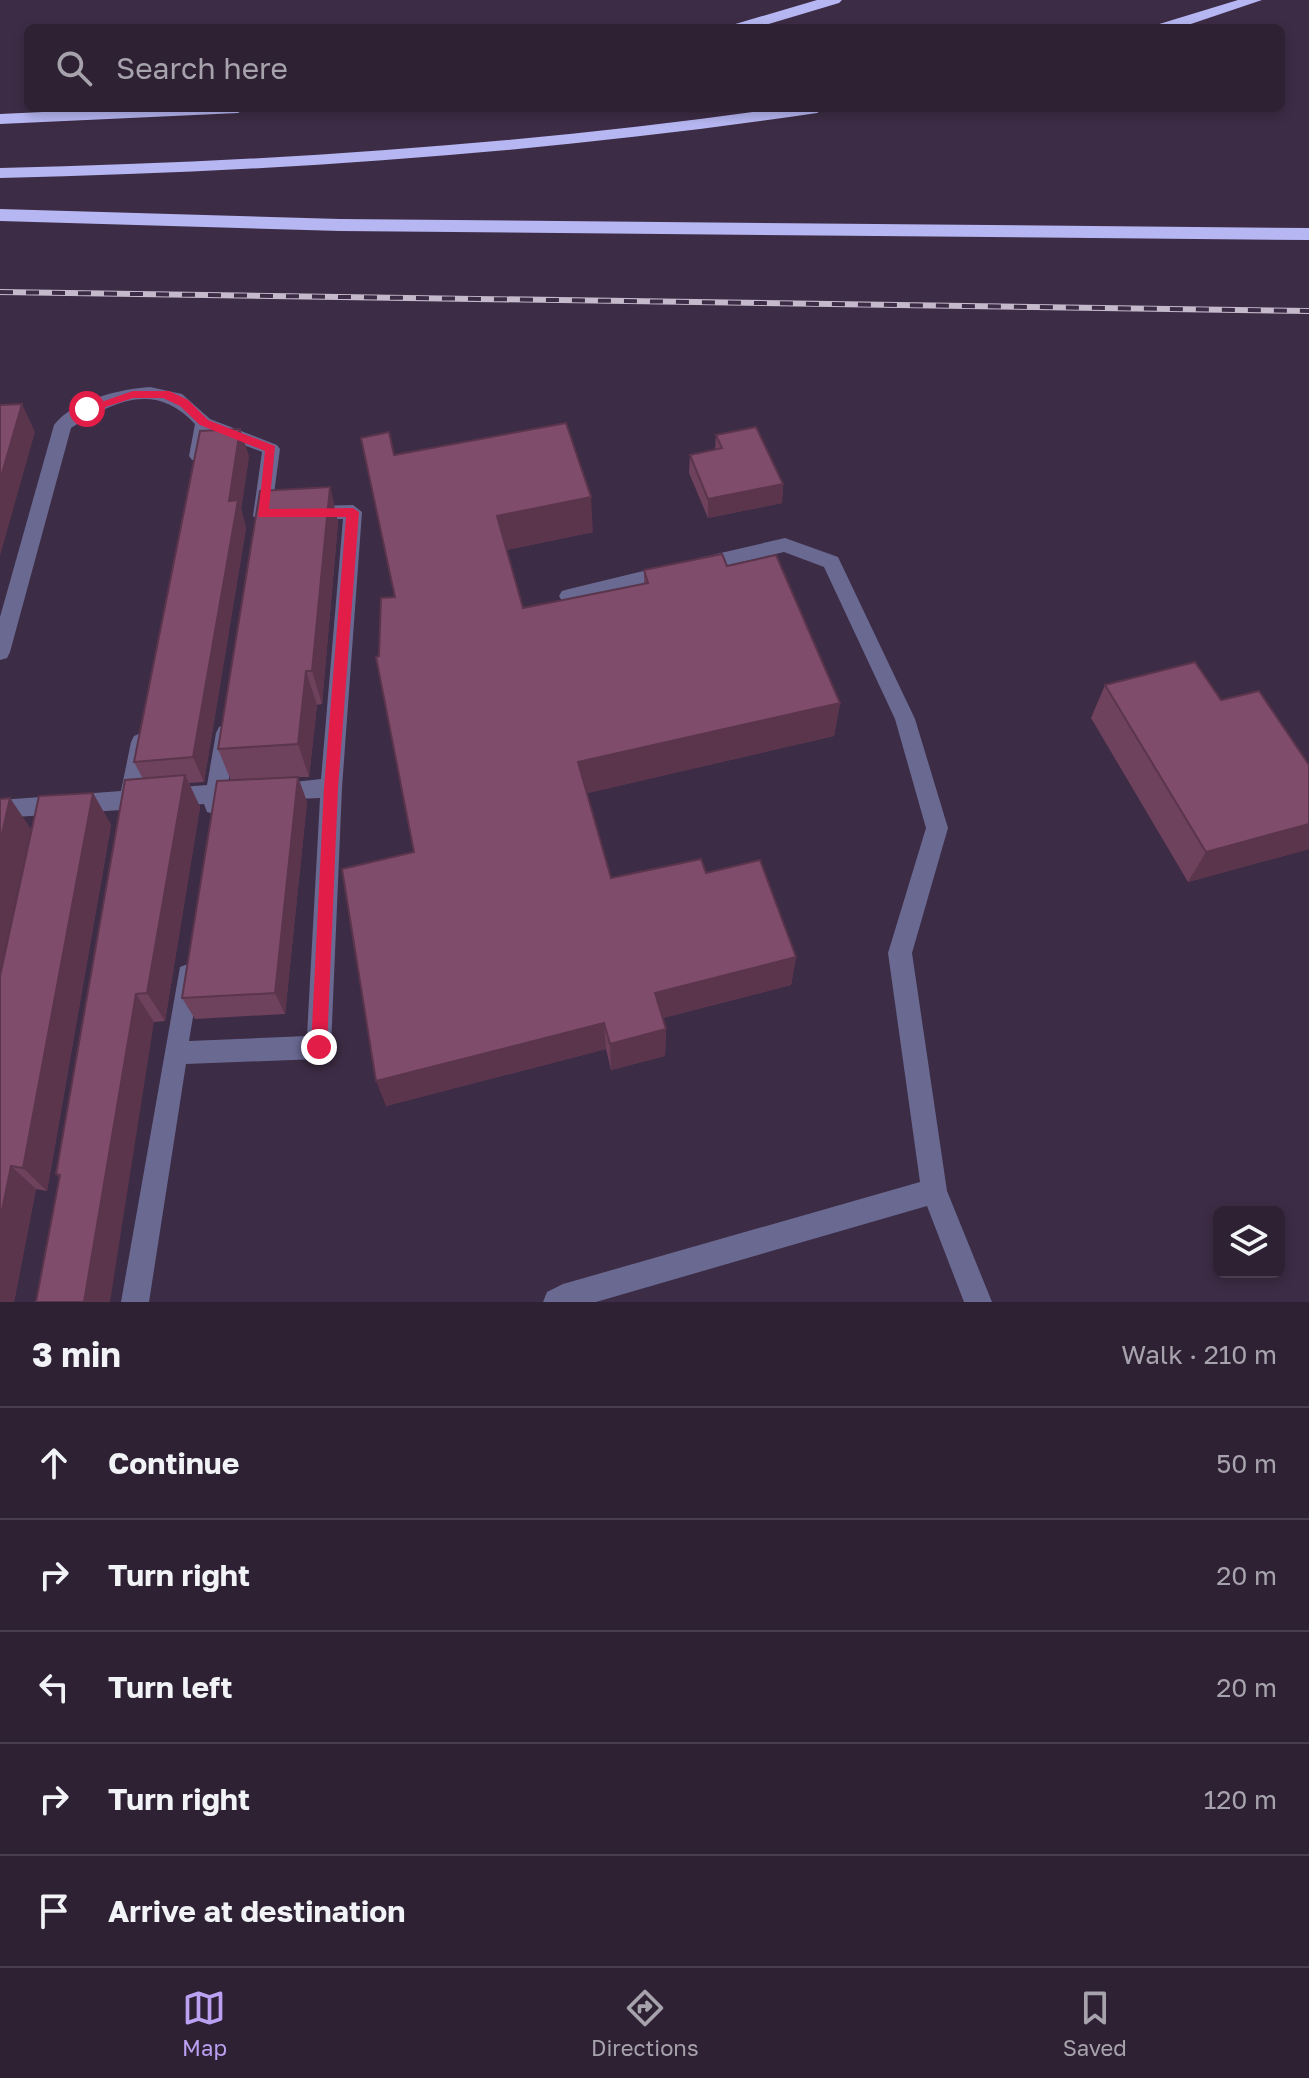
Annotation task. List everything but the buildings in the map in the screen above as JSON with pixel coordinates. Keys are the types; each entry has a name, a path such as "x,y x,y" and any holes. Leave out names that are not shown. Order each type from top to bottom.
{"highway":[{"path":"752,24 834,0"},
{"path":"1175,24 1254,0"},
{"path":"0,119 151,112"},
{"path":"0,173 337,162 496,148 792,112"},
{"path":"0,215 340,225 1309,234"}],"lane":[{"path":"0,652 63,425 87,409 133,394 165,394 184,403 204,423 271,449 273,517 353,512 331,788 319,1047 176,1053"},
{"path":"195,468 204,423"},
{"path":"569,596 785,545 831,562 905,719 937,828 900,953 934,1191 978,1302"},
{"path":"212,824 229,716"},
{"path":"125,831 145,725"},
{"path":"0,809 331,788"},
{"path":"44,836 50,806"},
{"path":"135,1302 192,946"},
{"path":"557,1302 934,1191"}],"railway":[{"path":"0,292 1309,311"}],"route":[{"path":"87,409 133,394 165,394 184,403 204,423 271,449 262,514 353,512 331,788 319,1047"}]}
